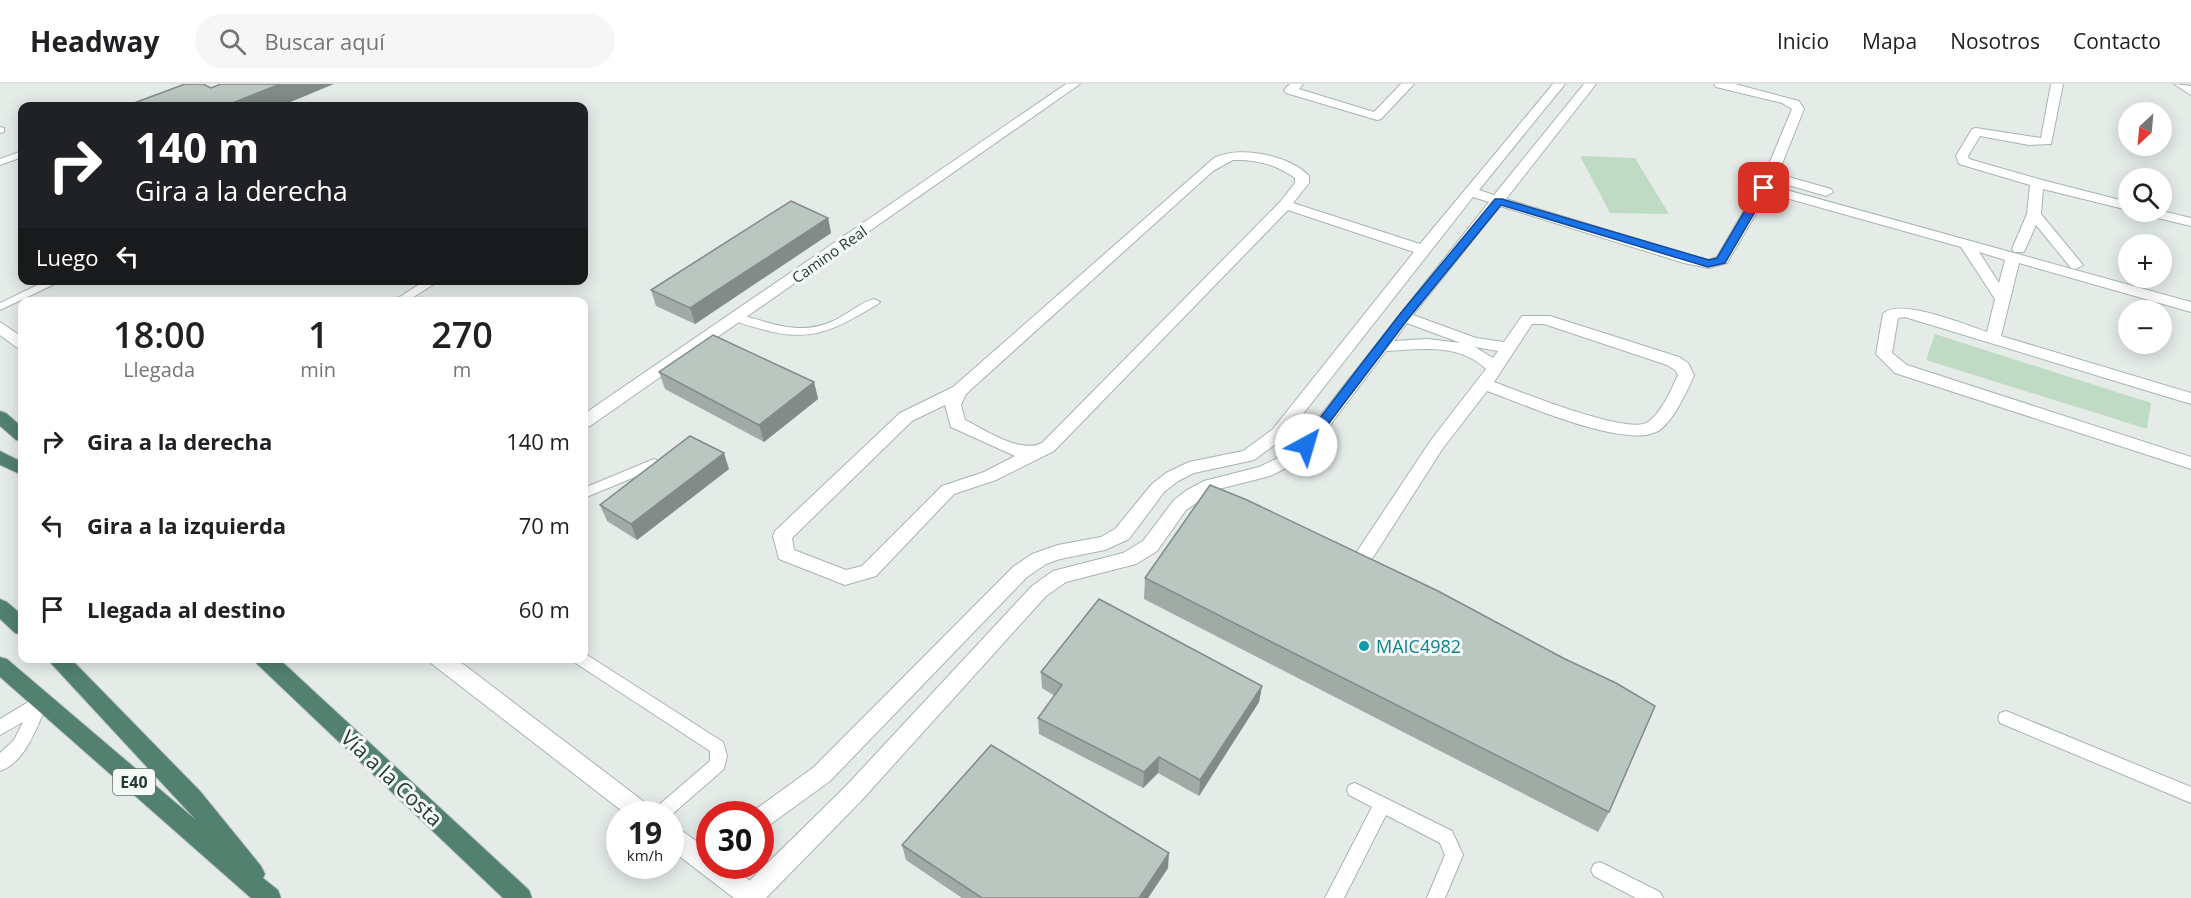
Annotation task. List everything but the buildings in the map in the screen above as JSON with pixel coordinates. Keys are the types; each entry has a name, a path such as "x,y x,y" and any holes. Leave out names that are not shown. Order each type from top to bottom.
{"highway":[{"path":"0,417 18,433"},
{"path":"0,457 18,467"},
{"path":"0,607 18,623"},
{"path":"61,663 192,798 270,898"},
{"name":"Vía a la Costa","path":"269,663 520,898"},
{"name":"E40","path":"0,664 40,702 270,898"}],"street":[{"name":"Camino Real","path":"588,419 1074,84"},
{"path":"1297,84 1290,90 1374,116 1377,116 1408,84"},
{"path":"774,809 822,774 1020,572 1039,559 1058,552 1105,543 1122,534 1158,488 1172,477 1189,468 1248,456 1262,448 1278,434 1422,250 1560,84"},
{"path":"729,879 752,898 853,794 1039,591 1060,576 1129,559 1150,546 1180,505 1210,486 1264,472 1286,461 1306,445 1404,317 1590,84"},
{"path":"1470,192 1708,264 1722,260 1767,182 1798,106 1786,100 1720,84"},
{"path":"2057,84 2047,141 1976,132 1962,156 1964,161 2118,203"},
{"path":"2180,84 2191,91"},
{"path":"1246,156 1290,167 1302,176 1302,183 1285,205 1048,447 990,476 948,490 869,571 845,578 786,554 782,536 906,417 959,391 1208,168 1226,158 1246,156"},
{"path":"1767,182 2016,253 2191,307"},
{"path":"1994,337 2016,253 2034,214 2037,183"},
{"path":"1285,205 1422,250"},
{"path":"2034,214 2076,265"},
{"path":"1889,217 1966,244 2076,265 2191,296"},
{"path":"2172,217 2191,222"},
{"path":"1363,230 1434,236"},
{"path":"1966,244 2003,300"},
{"path":"2191,399 1906,312 1891,314 1884,354 1901,369 2191,463"},
{"path":"1404,317 1473,342 1509,348"},
{"path":"1390,580 1358,565 1437,444 1484,384 1527,319 1545,319 1673,361 1682,367 1686,375 1656,425 1637,431 1611,428 1484,384"},
{"path":"0,327 18,341"},
{"path":"1383,346 1446,346 1468,350 1487,358 1495,368"},
{"path":"1317,384 1345,395"},
{"path":"959,391 952,405 957,423 1013,450 1035,454"},
{"path":"446,663 627,801"}],"lane":[{"path":"1,161 18,155"},
{"path":"1,161 18,162"},
{"path":"20,297 46,285"},
{"path":"406,297 426,285"},
{"path":"0,306 18,298"},
{"path":"737,317 759,326 802,333 826,329 874,302"},
{"path":"588,491 654,464"},
{"path":"587,663 717,747 718,764 675,801"},
{"path":"0,728 40,702"},
{"path":"0,764 20,745 40,702"},
{"path":"2006,718 2191,795"},
{"path":"1355,790 1446,837 1454,855 1436,898"},
{"path":"1334,898 1383,804"},
{"path":"1600,870 1654,898"}],"green space":[{"path":"1580,156 1635,158 1669,214 1610,213"},
{"path":"1935,334 2151,403 2147,429 1926,360"}],"place":[{"name":"MAIC4982","path":"1364,646"}],"route":[{"path":"1306,445 1404,317 1498,201 1708,264 1722,260 1764,188"}]}
